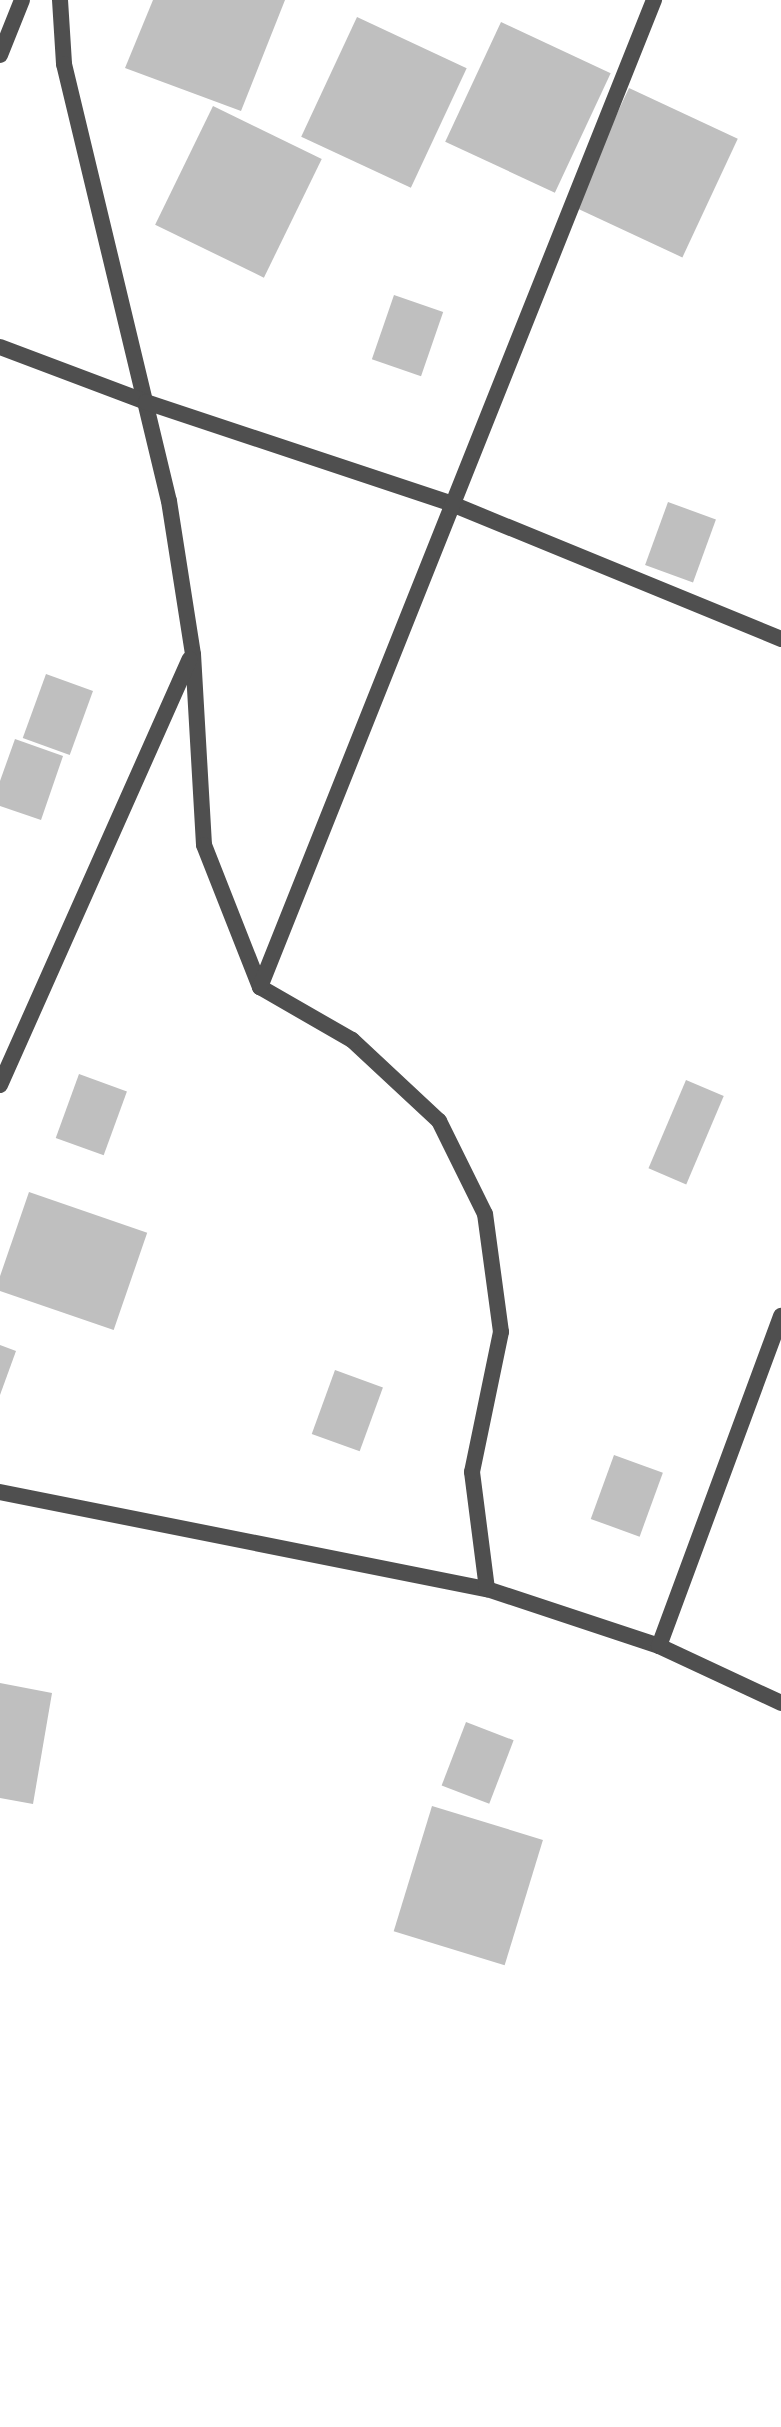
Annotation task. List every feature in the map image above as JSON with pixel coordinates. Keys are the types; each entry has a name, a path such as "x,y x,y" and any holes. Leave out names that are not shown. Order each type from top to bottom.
{"street":[{"path":"0,55 22,0"},
{"path":"60,0 64,64 169,501 193,654 204,845 260,987 352,1040 439,1121 485,1214 501,1332 472,1472 487,1589"},
{"path":"260,987 654,0"},
{"path":"0,347 146,402 452,504 781,639"},
{"path":"0,1085 193,654"},
{"path":"659,1646 781,1316"},
{"path":"0,1492 487,1589 659,1646 781,1703"}],"building":[{"path":"153,0 285,0 241,111 125,68"},
{"path":"357,17 467,68 411,188 301,137"},
{"path":"501,22 611,73 555,193 445,142"},
{"path":"629,88 738,139 682,257 574,207"},
{"path":"213,106 322,159 264,278 155,225"},
{"path":"394,295 443,312 421,376 372,359"},
{"path":"668,502 716,519 693,582 645,565"},
{"path":"46,674 93,691 70,755 23,738"},
{"path":"15,739 63,756 41,820 0,806 0,781"},
{"path":"79,1074 127,1091 104,1155 56,1138"},
{"path":"686,1080 724,1096 686,1184 648,1168"},
{"path":"29,1192 147,1233 114,1330 0,1291 0,1276"},
{"path":"0,1345 16,1351 0,1395"},
{"path":"335,1370 383,1387 360,1451 312,1434"},
{"path":"614,1455 663,1473 640,1537 591,1519"},
{"path":"0,1683 52,1693 33,1804 0,1798"},
{"path":"466,1722 514,1740 489,1804 442,1785"},
{"path":"432,1806 543,1840 505,1965 394,1931"}]}
